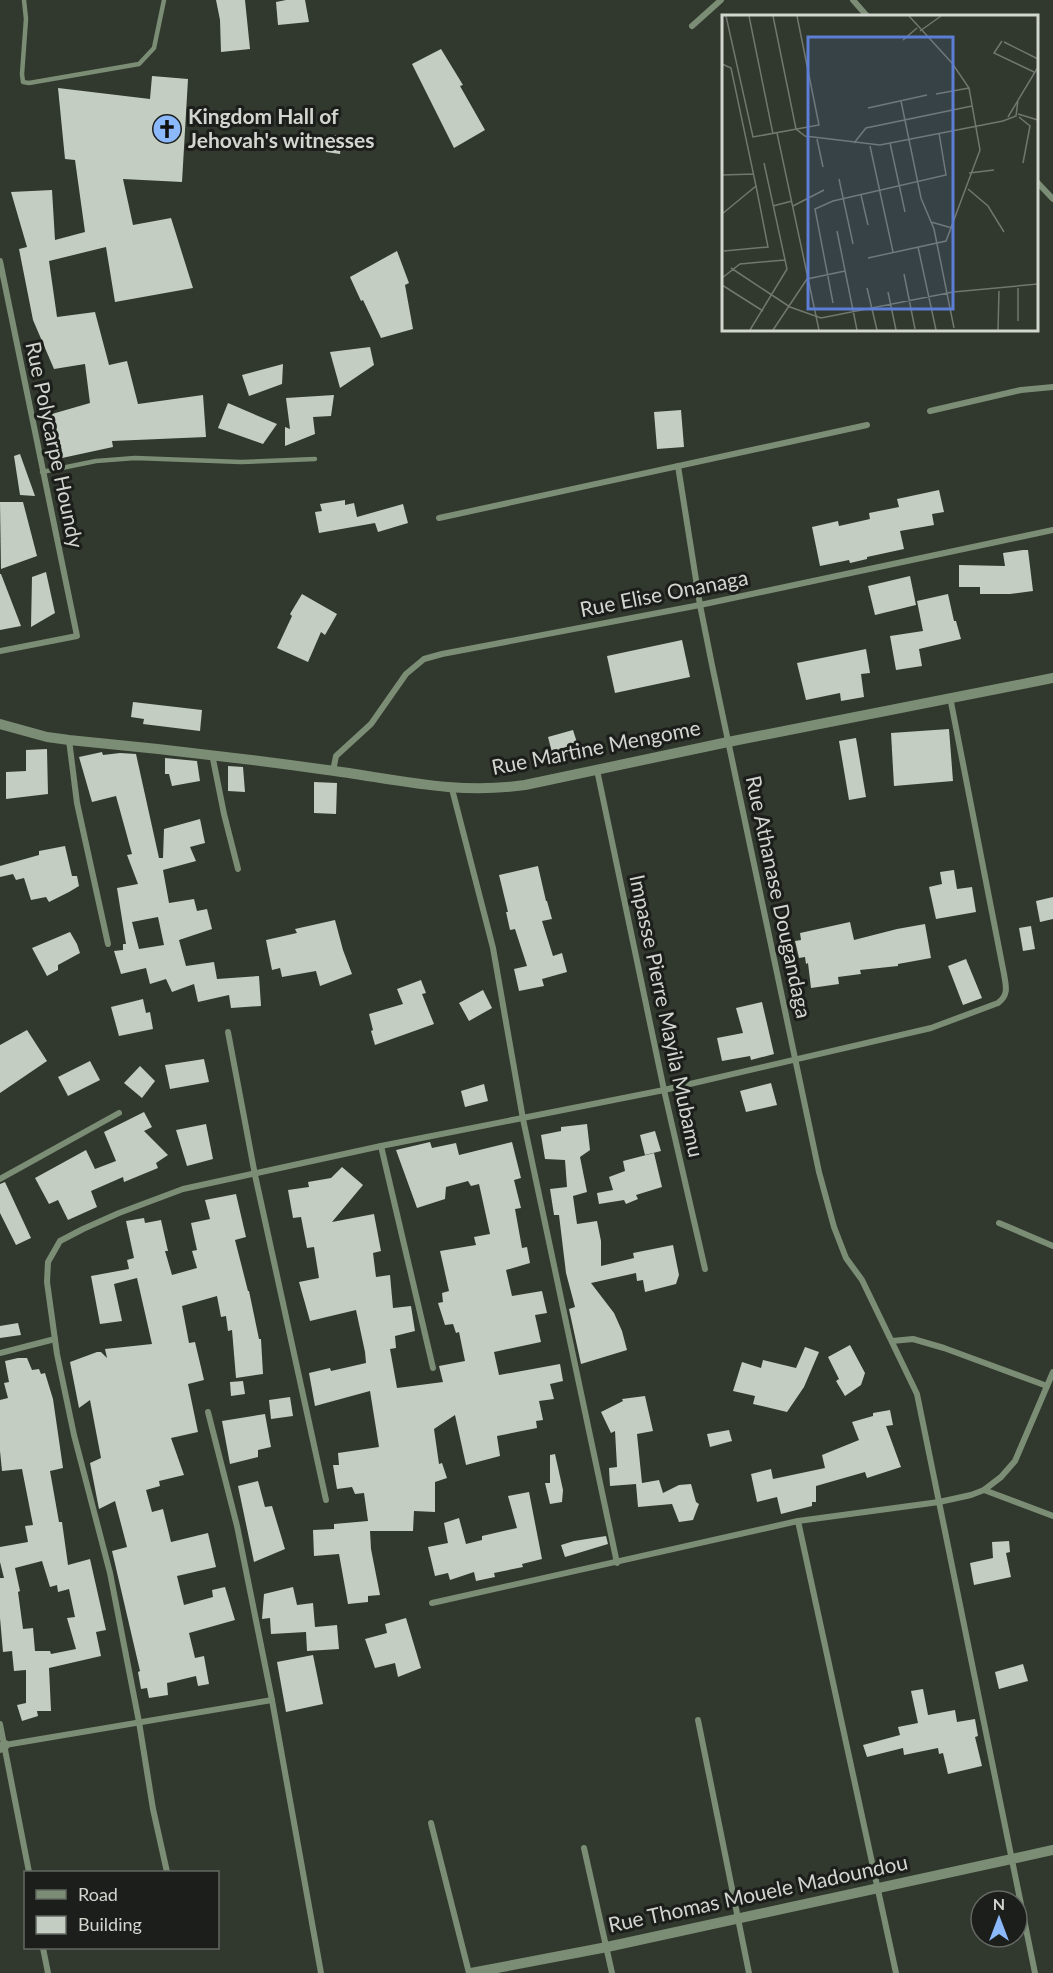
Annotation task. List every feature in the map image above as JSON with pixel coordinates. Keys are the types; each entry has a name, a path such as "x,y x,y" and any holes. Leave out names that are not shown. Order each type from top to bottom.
{"street":[{"path":"692,26 721,0"},
{"path":"853,0 866,15"},
{"path":"1038,183 1053,199"},
{"name":"Rue Polycarpe Houndy","path":"0,261 77,636 0,651"},
{"path":"930,411 1021,390 1053,387"},
{"path":"439,518 867,425"},
{"name":"Rue Athanase Dougandaga","path":"678,466 700,605 819,1172 834,1227 846,1258 862,1280 917,1394 1035,1973"},
{"name":"Rue Elise Onanaga","path":"333,771 336,756 371,724 406,674 424,659 700,605 1053,530"},
{"name":"Rue Martine Mengome","path":"0,724 69,740 212,754 452,789 498,789 1053,678"},
{"path":"167,1871 153,1809 139,1722 110,1573 74,1435 55,1339 47,1282 48,1262 60,1241 119,1213 183,1189 381,1146 664,1090 932,1028 993,1006 1006,997 1004,974 950,697"},
{"path":"69,740 77,803 108,944"},
{"path":"212,754 238,869"},
{"name":"Impasse Pierre Mayila Mubamu","path":"597,770 664,1090 705,1269"},
{"path":"452,789 493,948 523,1119 617,1563"},
{"path":"228,1032 255,1175 326,1500"},
{"path":"0,1179 119,1113"},
{"path":"381,1146 433,1368"},
{"path":"999,1223 1053,1246"},
{"path":"0,1353 55,1339"},
{"path":"892,1341 912,1339 944,1348 1047,1386"},
{"path":"432,1603 798,1521 939,1502 984,1490 1002,1478 1015,1461 1053,1372"},
{"path":"207,1412 237,1526 272,1700 321,1973"},
{"path":"984,1490 1053,1516"},
{"path":"798,1521 896,1973"},
{"path":"2,1747 272,1700"},
{"path":"698,1720 740,1918 749,1973"},
{"path":"0,1724 2,1747 29,1871"},
{"path":"431,1823 470,1973"},
{"path":"584,1848 612,1973"},
{"name":"Rue Thomas Mouele Madoundou","path":"470,1973 607,1947 1053,1850"},
{"path":"43,1949 48,1973"}],"lane":[{"path":"24,0 26,19 22,74 23,82 29,83 139,64 154,48 164,0"},
{"path":"42,472 96,461 135,458 241,462 315,459"}],"building":[{"path":"216,0 245,0 250,49 221,52 220,20"},
{"path":"305,0 309,22 278,25 276,2"},
{"path":"441,49 463,85 460,86 485,130 454,148 412,64"},
{"path":"152,76 188,79 182,182 123,179 133,225 171,218 193,288 115,302 106,247 49,261 57,317 95,312 109,365 127,361 138,404 203,395 206,437 112,441 113,447 62,458 45,416 90,403 85,364 54,369 33,320 19,249 27,247 11,192 52,190 55,240 85,232 75,160 65,159 58,88 150,99"},
{"path":"342,135 340,154 326,152 323,136"},
{"path":"397,251 409,283 405,285 413,329 381,338 350,277"},
{"path":"370,347 374,365 340,388 330,352"},
{"path":"283,364 282,384 249,396 242,375"},
{"path":"334,395 331,416 313,417 315,434 285,446 285,427 290,429 286,398"},
{"path":"228,403 277,424 263,444 218,428"},
{"path":"681,410 684,447 657,449 654,412"},
{"path":"20,454 35,496 20,495 14,456"},
{"path":"939,490 944,512 932,514 934,525 900,531 904,549 850,563 849,560 820,566 812,527 838,521 839,526 870,519 869,513 899,507 897,499"},
{"path":"345,500 345,505 354,503 357,517 403,504 408,523 378,532 375,523 319,533 315,512 322,511 320,504"},
{"path":"0,502 23,502 37,556 1,569"},
{"path":"1028,550 1033,591 980,594 980,587 959,587 959,565 1005,566 1003,553"},
{"path":"46,572 55,613 31,627 32,577"},
{"path":"1,574 21,626 0,630"},
{"path":"910,576 916,605 875,615 868,586"},
{"path":"302,594 337,614 325,635 321,632 308,662 277,648 292,616 290,614"},
{"path":"948,594 961,639 919,649 922,666 896,670 890,636 923,631 917,601"},
{"path":"682,640 690,677 615,693 607,656"},
{"path":"866,649 870,673 861,674 864,697 841,701 840,693 806,700 797,663"},
{"path":"133,702 202,710 200,731 143,724 144,719 131,717"},
{"path":"949,729 953,781 894,786 891,733"},
{"path":"573,730 580,752 554,760 548,737"},
{"path":"856,738 866,797 849,800 839,741"},
{"path":"47,749 48,794 6,799 6,772 26,771 26,750"},
{"path":"102,752 103,755 136,754 159,858 163,858 164,829 200,819 205,843 190,847 196,861 163,870 169,903 194,899 197,911 207,909 212,929 179,940 186,966 214,962 217,979 259,976 261,1006 231,1008 229,995 198,1002 194,984 172,992 166,979 150,984 146,968 121,974 114,951 123,950 123,944 126,944 117,888 138,884 127,855 132,854 116,796 92,802 79,757","holes":["158,917 164,945 139,949 132,922"]},
{"path":"165,758 197,761 200,781 172,786 169,774 165,774"},
{"path":"228,766 243,767 245,792 228,791"},
{"path":"314,782 337,783 336,814 314,813"},
{"path":"65,846 72,876 77,876 79,886 49,902 46,897 31,900 24,878 16,880 13,874 0,877 0,866 39,855 39,851"},
{"path":"538,866 552,919 542,921 553,956 562,953 567,972 542,979 544,986 519,991 514,969 527,966 515,929 510,930 499,875"},
{"path":"954,870 957,889 972,887 976,912 936,919 929,887 942,884 940,872"},
{"path":"1053,897 1053,919 1040,922 1036,901"},
{"path":"335,920 352,974 320,986 316,971 282,977 280,968 272,970 266,940 297,933 295,929"},
{"path":"850,922 854,940 925,924 931,958 898,964 898,966 860,970 861,974 838,977 839,984 811,988 808,963 806,964 805,957 799,958 795,941 801,940 800,933"},
{"path":"1031,926 1035,949 1023,951 1019,928"},
{"path":"70,932 80,953 58,965 58,970 47,976 32,948"},
{"path":"966,959 982,998 963,1005 948,966"},
{"path":"421,980 426,993 422,994 434,1024 375,1045 369,1014 403,1004 397,989"},
{"path":"483,990 492,1008 469,1021 459,1003"},
{"path":"143,999 146,1013 150,1012 153,1029 119,1036 111,1007"},
{"path":"762,1002 774,1054 751,1060 750,1056 722,1061 717,1038 743,1033 736,1008"},
{"path":"27,1030 47,1061 0,1093 0,1045"},
{"path":"204,1059 209,1082 170,1089 165,1065"},
{"path":"90,1061 100,1080 68,1096 58,1077"},
{"path":"140,1066 155,1081 142,1098 124,1083"},
{"path":"771,1083 777,1105 746,1112 740,1091"},
{"path":"484,1084 488,1101 465,1107 461,1091"},
{"path":"144,1112 152,1127 144,1131 168,1155 156,1163 158,1168 124,1182 123,1177 91,1191 97,1207 68,1220 58,1200 49,1204 35,1178 86,1150 95,1169 116,1161 104,1132"},
{"path":"206,1124 213,1159 187,1166 176,1130"},
{"path":"587,1124 590,1150 580,1157 587,1192 573,1196 577,1224 597,1221 601,1241 601,1266 634,1258 633,1253 673,1245 679,1275 676,1284 645,1292 643,1280 637,1281 636,1273 591,1283 614,1313 627,1350 581,1364 569,1309 575,1307 566,1273 559,1215 554,1215 550,1189 567,1187 565,1160 545,1159 541,1135 561,1131 561,1127"},
{"path":"655,1131 661,1151 645,1155 640,1135"},
{"path":"430,1142 432,1148 456,1143 459,1155 512,1142 521,1178 514,1180 521,1208 515,1209 522,1248 527,1247 530,1263 506,1270 512,1296 542,1291 547,1313 535,1315 541,1342 494,1352 499,1375 560,1364 563,1381 550,1384 554,1399 539,1401 543,1420 536,1421 537,1428 497,1436 500,1456 466,1465 455,1415 434,1429 439,1464 442,1463 447,1478 435,1482 435,1512 414,1511 413,1531 370,1531 380,1595 368,1596 368,1602 348,1604 339,1554 314,1556 313,1530 334,1529 334,1524 368,1521 364,1493 355,1494 352,1487 337,1489 333,1465 339,1465 338,1453 379,1447 370,1391 315,1406 309,1373 330,1368 331,1371 366,1363 365,1352 356,1310 310,1321 299,1282 319,1278 314,1247 307,1248 301,1217 293,1218 288,1190 309,1187 308,1182 331,1178 342,1167 363,1185 332,1222 374,1214 381,1251 373,1253 376,1277 390,1275 393,1308 411,1306 415,1331 395,1336 396,1348 390,1349 397,1388 443,1382 439,1366 465,1361 459,1332 456,1333 453,1324 445,1325 438,1303 443,1302 442,1293 449,1291 440,1251 476,1245 474,1237 490,1234 479,1184 471,1186 468,1181 446,1187 445,1199 417,1208 396,1150"},
{"path":"654,1153 662,1187 636,1195 638,1199 626,1204 624,1200 599,1204 597,1193 613,1190 609,1177 625,1171 623,1161"},
{"path":"5,1182 31,1238 16,1245 0,1213 0,1184"},
{"path":"236,1194 246,1237 235,1240 259,1339 261,1339 263,1374 236,1378 232,1330 228,1331 226,1316 221,1317 217,1296 182,1306 189,1343 195,1342 204,1380 188,1384 198,1432 171,1438 184,1475 159,1481 160,1486 146,1490 152,1512 163,1509 171,1542 208,1533 216,1567 177,1576 184,1605 213,1597 212,1590 225,1587 235,1620 189,1633 195,1658 204,1656 209,1684 198,1686 196,1676 167,1683 168,1695 149,1698 147,1688 141,1689 138,1672 140,1671 112,1551 127,1547 115,1501 99,1509 90,1463 101,1458 90,1400 79,1408 70,1362 97,1352 101,1352 107,1358 105,1349 152,1344 137,1278 114,1284 122,1321 100,1324 91,1276 129,1269 127,1260 134,1258 126,1221 144,1218 145,1223 161,1220 168,1251 165,1251 172,1275 197,1268 192,1251 197,1250 191,1223 210,1219 205,1200"},
{"path":"18,1323 21,1335 0,1338 0,1326"},
{"path":"850,1345 865,1373 861,1385 845,1396 836,1381 839,1379 828,1357"},
{"path":"805,1347 819,1352 804,1387 787,1412 753,1404 755,1396 733,1391 742,1362 761,1368 763,1360 796,1368"},
{"path":"27,1358 32,1370 39,1369 41,1374 45,1373 53,1399 63,1468 50,1471 59,1522 62,1522 68,1565 90,1559 106,1630 96,1632 101,1656 49,1668 51,1711 37,1711 38,1716 22,1721 17,1705 26,1703 26,1670 14,1671 12,1651 3,1652 0,1578 4,1578 0,1562 0,1547 28,1542 25,1526 33,1525 22,1469 2,1471 0,1400 8,1398 4,1383 9,1382 5,1361","holes":["42,1561 50,1587 57,1585 58,1592 69,1589 75,1617 67,1618 76,1649 51,1654 50,1651 35,1651 33,1628 23,1629 18,1592 20,1591 15,1568"]},
{"path":"243,1381 245,1394 231,1396 230,1382"},
{"path":"645,1396 653,1431 637,1434 642,1483 659,1480 663,1493 679,1485 691,1484 696,1502 699,1504 693,1520 679,1522 672,1504 638,1507 636,1484 610,1486 609,1468 617,1467 615,1431 611,1433 601,1412 623,1401 622,1399"},
{"path":"290,1397 293,1416 271,1419 269,1400"},
{"path":"890,1410 893,1425 886,1426 901,1467 867,1478 865,1472 816,1486 816,1502 812,1502 812,1506 781,1514 777,1497 757,1502 751,1474 771,1469 773,1479 825,1468 822,1455 859,1440 852,1422 873,1416 873,1413"},
{"path":"265,1414 271,1447 258,1450 258,1457 230,1464 222,1421"},
{"path":"729,1430 732,1441 710,1447 707,1434"},
{"path":"555,1454 563,1490 562,1502 550,1504 545,1483 550,1483 550,1455"},
{"path":"258,1481 265,1507 272,1506 285,1549 254,1562 238,1486"},
{"path":"529,1492 542,1559 522,1564 523,1567 494,1573 495,1577 476,1581 474,1572 450,1580 448,1573 435,1576 428,1547 448,1543 444,1523 459,1518 466,1544 482,1540 482,1536 517,1528 508,1496"},
{"path":"606,1536 608,1544 565,1557 561,1545"},
{"path":"1009,1541 1010,1552 1006,1553 1011,1577 974,1585 970,1563 993,1558 992,1542"},
{"path":"293,1587 297,1605 313,1603 315,1627 337,1625 339,1649 307,1651 306,1632 271,1634 270,1618 262,1619 264,1594"},
{"path":"406,1618 421,1668 398,1677 395,1663 375,1668 365,1639 387,1633 385,1624"},
{"path":"313,1655 323,1704 286,1712 277,1662"},
{"path":"1023,1664 1028,1681 999,1689 995,1672"},
{"path":"923,1689 928,1715 955,1710 957,1722 975,1719 978,1736 975,1737 982,1766 948,1774 943,1753 939,1754 938,1748 904,1755 903,1748 867,1757 863,1745 900,1735 898,1727 918,1723 911,1691"}],"place":[{"name":"Kingdom Hall of Jehovah's witnesses","path":"167,129"}]}
